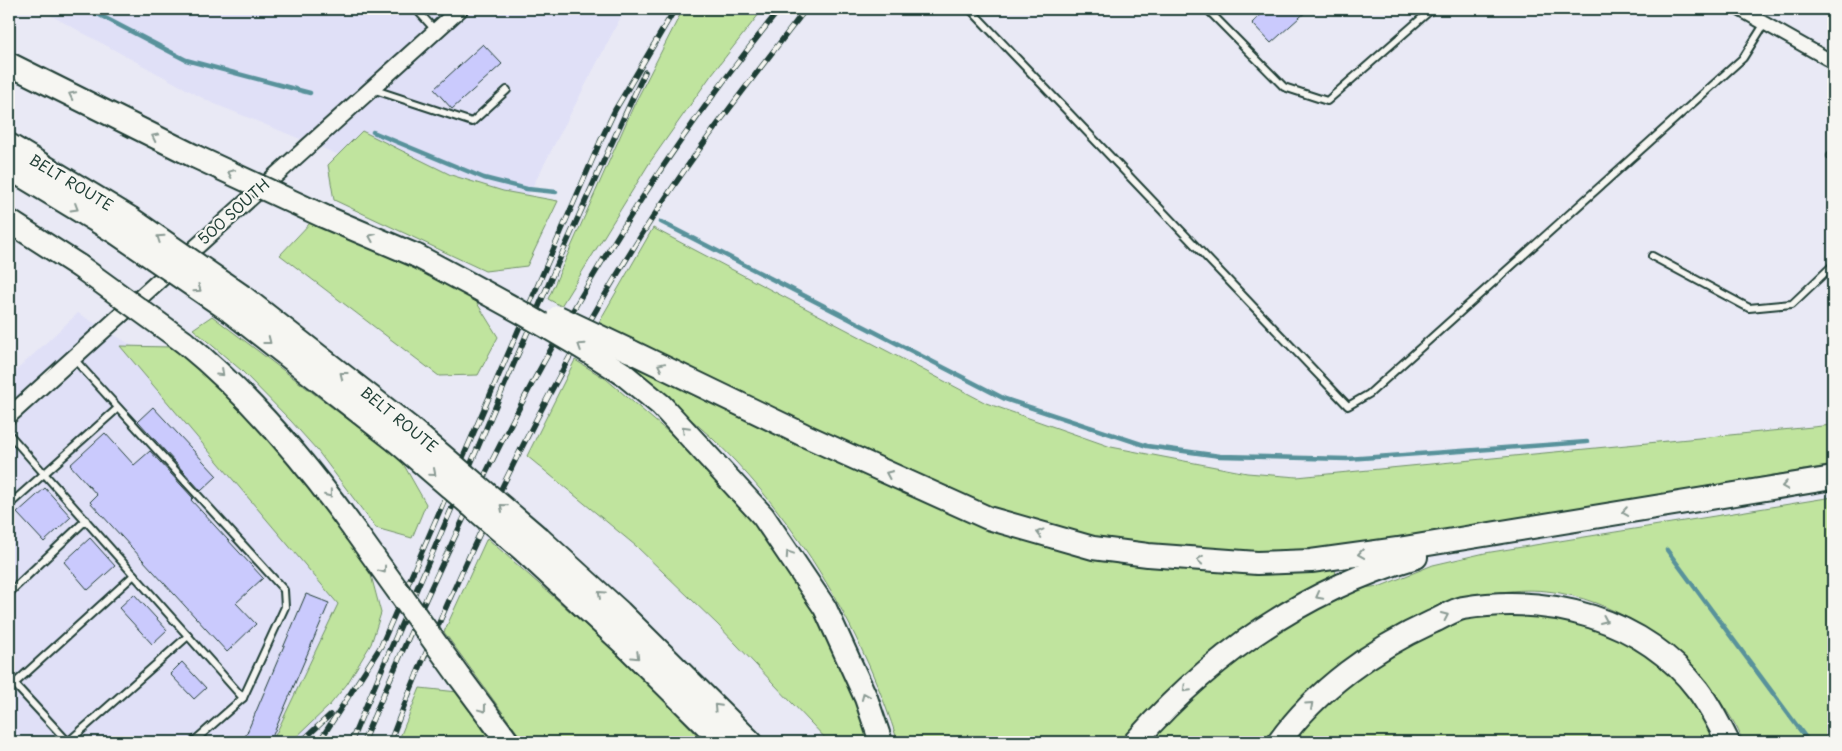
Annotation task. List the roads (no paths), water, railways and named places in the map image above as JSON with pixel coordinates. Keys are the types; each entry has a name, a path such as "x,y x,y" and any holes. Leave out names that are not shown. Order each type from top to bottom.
{"highway":[{"path":"9,64 194,156 323,216 520,300 804,435 988,518 1093,548 1203,560 1257,563 1312,561 1833,478"},
{"name":"BELT ROUTE","path":"9,144 236,304 403,434 532,545 620,612 751,742"},
{"name":"BELT ROUTE","path":"9,168 122,225"},
{"path":"9,221 79,266 184,342 220,372 259,412 321,485 508,742"},
{"path":"417,256 528,315 622,373 661,405 763,516 825,608 866,698 882,742"},
{"path":"1135,742 1197,678 1240,643 1278,618 1329,590 1368,573 1496,532"},
{"name":"BELT ROUTE","path":"532,545 622,643 723,742"},
{"path":"1279,742 1297,717 1343,676 1400,637 1461,609 1522,603 1562,608 1594,616 1647,643 1674,665 1697,689 1728,742"}],"street":[{"name":"500 SOUTH","path":"9,416 460,9"},
{"path":"1739,9 1833,62"}],"lane":[{"path":"416,9 436,31"},
{"path":"970,9 1348,406 1369,394 1743,58 1765,23"},
{"path":"1207,9 1284,87 1327,101 1432,9"},
{"path":"371,89 472,122 507,90"},
{"path":"1652,256 1749,308 1792,304 1833,265"},
{"path":"73,358 284,590 285,607 243,698 193,742"},
{"path":"9,505 118,408"},
{"path":"9,434 243,698"},
{"path":"9,593 86,520"},
{"path":"14,684 134,575"},
{"path":"9,678 68,742 188,636"}],"waterway":[{"path":"88,9 186,60 310,93"},
{"path":"373,132 484,178 527,189 556,192"},
{"path":"661,222 1005,399 1147,446 1220,456 1347,459 1587,442"},
{"path":"1667,550 1809,742"}],"railway":[{"path":"319,742 381,646 600,142 615,110 675,9"},
{"path":"363,742 450,547 496,453 545,360 597,270 653,181 714,94 780,9"},
{"path":"390,742 437,628 488,516 546,400 609,287 691,161 806,9"},
{"path":"351,742 551,279 645,72"},
{"path":"301,742 330,715"}]}
